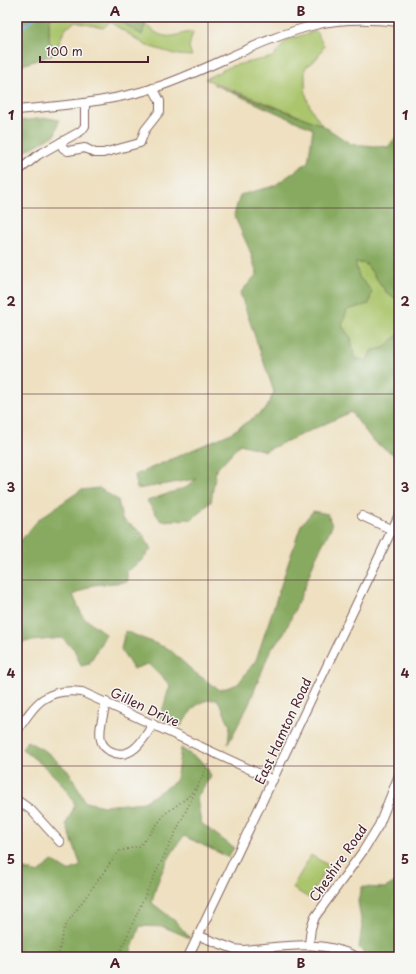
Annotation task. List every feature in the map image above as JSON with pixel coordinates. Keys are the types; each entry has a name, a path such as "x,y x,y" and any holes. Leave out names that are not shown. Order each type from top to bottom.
{"street":[{"path":"17,110 85,104 153,88 210,67 269,40 316,24 349,20 399,22"},
{"path":"61,142 63,148 68,151 85,148 95,154 131,147 140,143 145,130 158,116 160,111 160,102 153,88"},
{"path":"17,172 38,155 76,135 85,126 85,104"},
{"name":"East Hamton Road","path":"188,957 395,532 399,515"},
{"path":"362,516 395,532"},
{"name":"Gillen Drive","path":"17,731 42,698 58,692 70,690 82,692 273,780"},
{"path":"106,702 100,738 102,744 112,752 122,754 132,751 142,742 153,724"},
{"name":"Cheshire Road","path":"309,944 311,928 315,917 363,851 379,824 399,775"},
{"path":"17,800 31,810 60,842"},
{"path":"199,936 234,949 243,950 309,944 338,948 357,957"}],"path":[{"path":"118,957 146,893 199,783 212,752"},
{"path":"58,957 63,932 67,923 114,858 120,851 140,846 166,813 188,797 199,783"}],"green space":[{"path":"17,17 52,17 49,20 49,40 54,54 17,67"},
{"path":"52,17 114,17 142,35 144,24 164,36 173,36 193,32 189,47 192,56 178,55 147,46 110,22 103,28 75,22 65,29 54,54 49,40 49,19"},
{"path":"114,17 147,17 142,35"},
{"path":"316,31 324,46 317,58 305,68 305,86 309,104 322,125 205,79 231,66 273,57 287,40"},
{"path":"213,84 322,125 351,144 388,147 399,134 399,300 387,293 366,264 355,262 359,277 372,291 369,304 347,310 342,326 351,338 354,358 367,361 371,351 384,348 399,334 399,458 373,441 351,412 265,451 240,444 216,470 211,502 192,519 161,521 147,501 187,487 196,479 137,489 135,475 231,433 266,409 274,392 240,293 257,274 250,251 234,215 240,195 274,186 308,162 313,129"},
{"path":"48,118 59,120 55,135 22,153 17,161 17,121"},
{"path":"355,262 366,264 387,293 399,300 399,334 384,348 371,351 367,361 354,358 351,338 342,326 347,310 372,291 359,277"},
{"path":"99,488 118,500 122,519 142,533 151,549 141,561 127,571 127,582 93,585 73,595 83,617 106,634 89,664 81,666 74,649 62,638 22,642 17,665 17,545 39,519 81,490"},
{"path":"313,511 328,514 332,526 315,559 284,634 270,651 249,704 228,744 230,725 218,700 200,703 192,710 181,726 160,718 170,685 148,664 133,669 121,649 125,631 169,649 194,672 220,690 238,684 256,660 301,525"},
{"path":"27,741 47,752 70,773 85,802 104,806 144,802 176,781 181,748 205,764 211,776 197,797 201,823 234,848 228,857 184,836 173,851 164,868 152,903 175,921 190,938 164,927 140,926 129,957 17,957 17,867 39,873 52,861 68,871 81,866 66,824 75,805 59,781 22,749"},
{"path":"311,855 328,865 309,898 292,888"},
{"path":"399,880 399,954 397,957 368,957 359,948 362,926 358,901 362,887 385,888"}],"waterway":[{"path":"17,27 26,25 36,17"}]}
